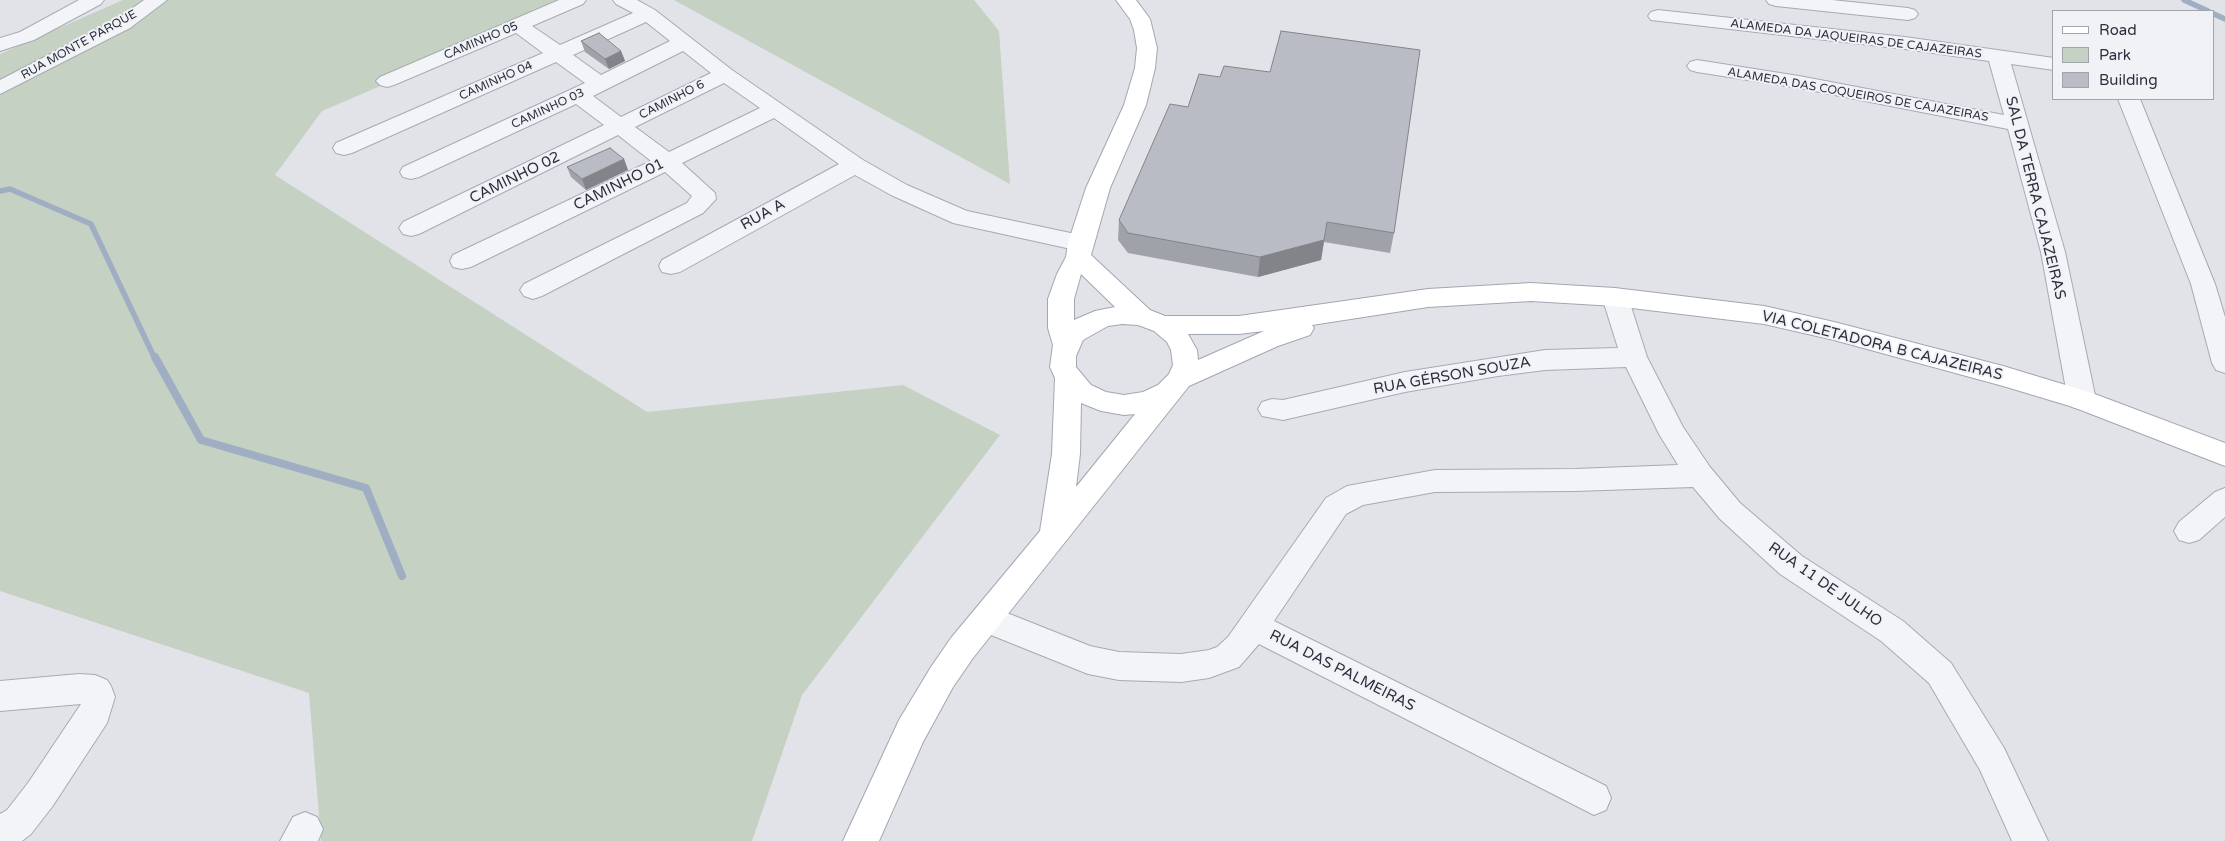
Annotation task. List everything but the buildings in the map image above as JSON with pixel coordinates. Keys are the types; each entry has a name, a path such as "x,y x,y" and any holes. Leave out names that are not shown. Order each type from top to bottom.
{"main road":[{"path":"1066,345 1061,328 1061,299 1079,250 1098,188 1135,105 1145,68 1147,48 1144,30 1140,19 1126,0"},
{"path":"861,841 898,756 926,703 962,648 1174,386 1186,365 1184,350 1176,336 1152,321 1079,250"},
{"name":"VIA COLETADORA B CAJAZEIRAS","path":"1152,321 1239,325 1348,312 1390,303 1475,294 1531,292 1615,297 1699,306 1764,315 1917,352 2082,400 2225,455"},
{"name":"VIA COLETADORA B CAJAZEIRAS","path":"1174,386 1269,339 1348,312"},
{"path":"1054,534 1066,454 1068,378 1063,356 1066,345 1074,333 1087,324 1104,317 1122,315 1152,321"},
{"path":"1068,378 1088,395 1101,401 1124,405 1148,402 1174,386"}],"street":[{"path":"48,0 68,14"},
{"path":"0,45 26,36 94,0"},
{"name":"RUA MONTE PARQUE","path":"0,88 123,24 157,0"},
{"name":"CAMINHO 05","path":"387,81 576,0"},
{"path":"623,0 648,14 725,74 855,165 900,190 961,217 1079,250"},
{"path":"1776,0 1909,7 1905,43"},
{"name":"CAMINHO 04","path":"344,148 648,14"},
{"name":"ALAMEDA DA JAQUEIRAS DE CAJAZEIRAS","path":"1658,16 1905,43 2052,64"},
{"path":"518,25 600,84"},
{"name":"CAMINHO 03","path":"411,172 578,95 683,43"},
{"name":"SAL DA TERRA CAJAZEIRAS","path":"1998,55 2052,252 2082,400"},
{"name":"ALAMEDA DAS COQUEIROS DE CAJAZEIRAS","path":"1697,66 1799,82 2018,124"},
{"name":"CAMINHO 6","path":"620,127 725,74"},
{"path":"533,290 701,204 704,199 703,193 697,187 667,162 578,95"},
{"path":"2130,100 2203,284 2225,363"},
{"name":"CAMINHO 01","path":"462,262 776,109"},
{"name":"CAMINHO 02","path":"410,228 620,127"},
{"name":"RUA A","path":"671,266 855,165"},
{"name":"RUA 11 DE JULHO","path":"1615,297 1634,357 1673,434 1700,475 1730,511 1791,565 1892,631 1940,673 1992,758 2030,841"},
{"name":"RUA GÉRSON SOUZA","path":"1272,409 1283,410 1413,380 1498,366 1545,360 1634,357"},
{"name":"RUA DAS PALMEIRAS","path":"1594,798 1255,627 1326,519 1336,506 1357,494 1435,481 1700,475"},
{"path":"2189,530 2225,500"},
{"path":"987,619 1088,660 1119,666 1181,668 1209,664 1228,657 1255,627"},
{"path":"0,696 79,689 95,690 99,697 95,712 40,795 19,822 0,835"}],"green space":[{"path":"123,0 581,0 322,111 275,175 647,412 903,385 1000,435 802,695 752,841 321,841 309,693 0,591 0,54"},
{"path":"674,0 974,0 999,31 1010,184"}],"waterway":[{"path":"2184,0 2206,10"},
{"path":"2215,14 2225,19"},
{"path":"0,191 10,189 91,224 155,359"},
{"path":"155,357 201,440 366,488 402,576"}]}
